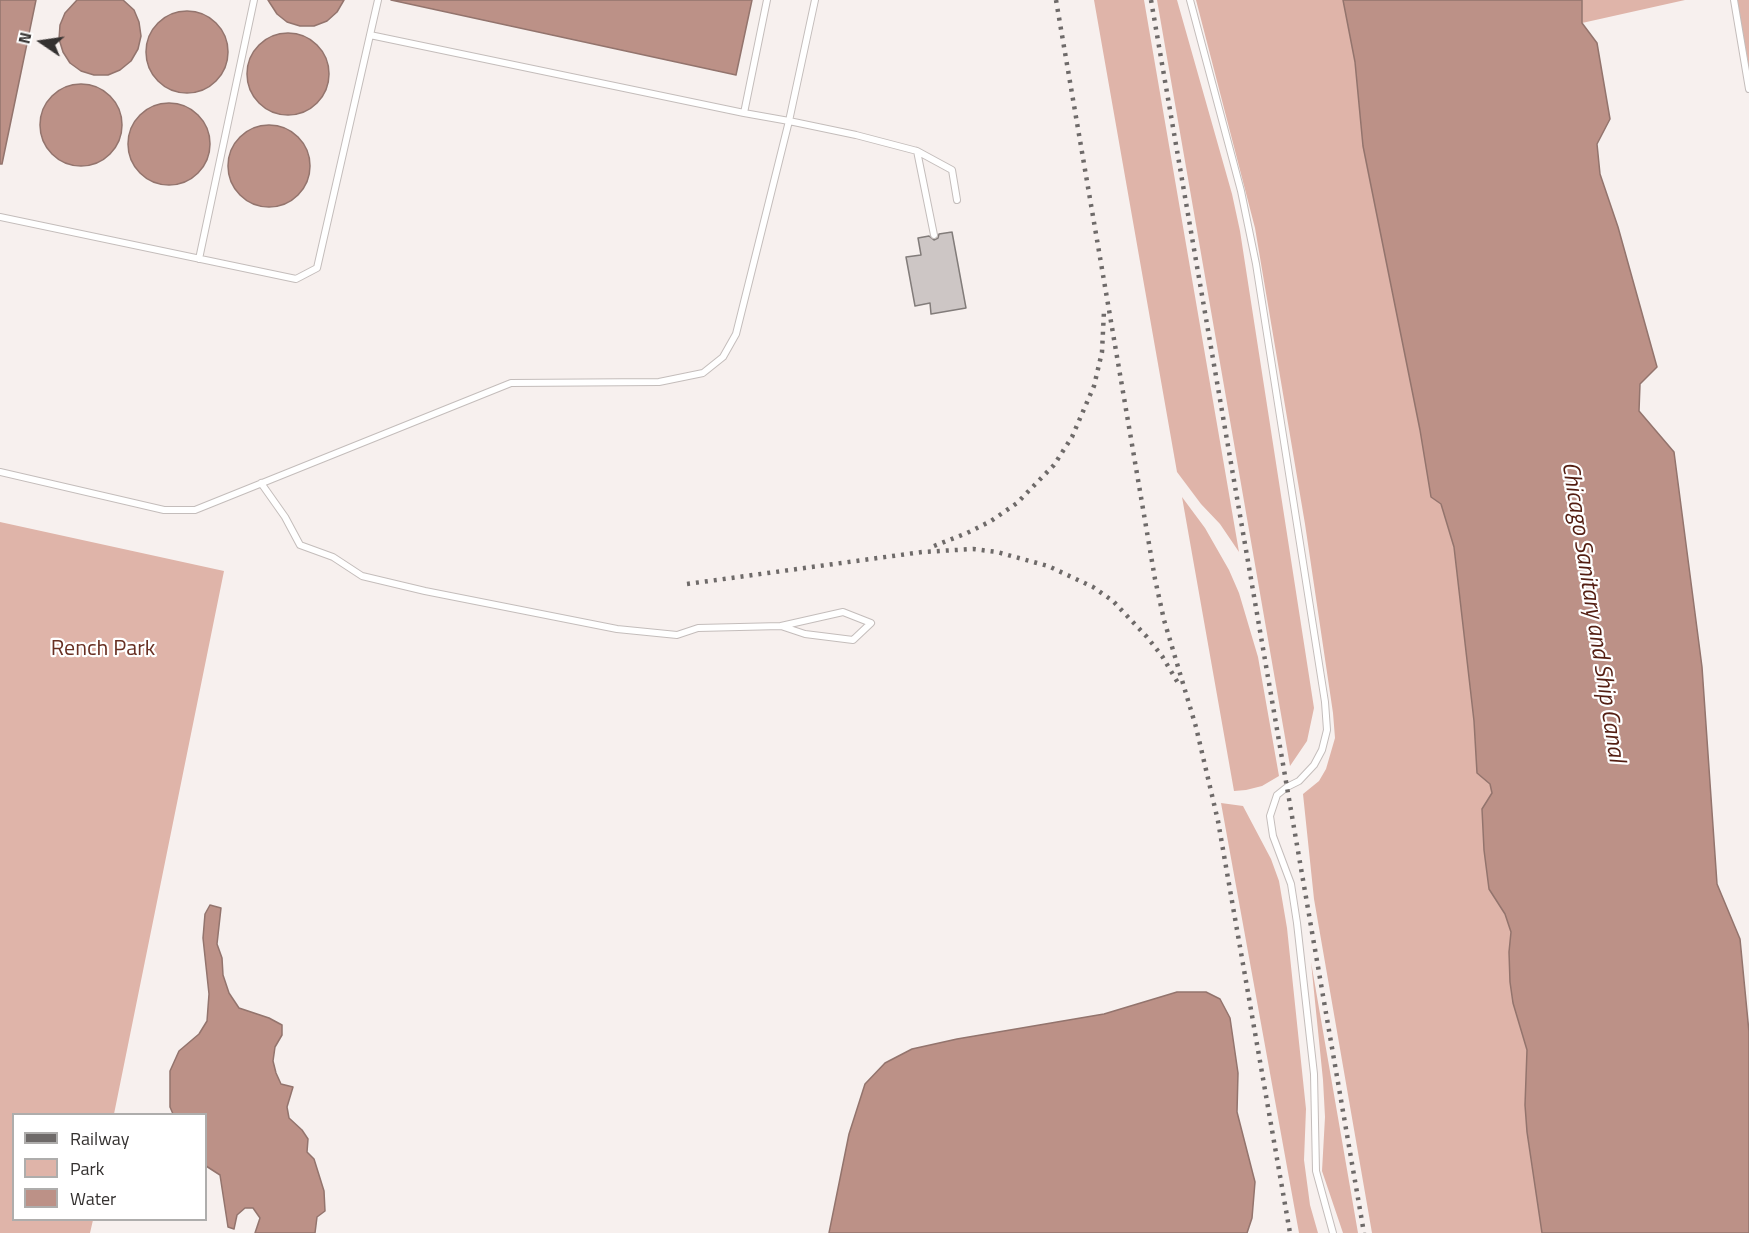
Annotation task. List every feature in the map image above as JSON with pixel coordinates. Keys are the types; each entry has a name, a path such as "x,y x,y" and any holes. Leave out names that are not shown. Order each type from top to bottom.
{"lane":[{"path":"199,259 254,0"},
{"path":"0,217 296,279 317,268 378,0"},
{"path":"744,113 767,0"},
{"path":"0,472 30,477 164,510 195,510 511,383 659,382 703,374 723,357 736,334 789,121 815,0"},
{"path":"1190,0 1241,191 1256,264 1325,702 1327,730 1318,757 1314,765 1299,781 1277,795 1270,816 1273,836 1291,884 1297,923 1314,1074 1316,1171 1333,1233"},
{"path":"1734,0 1749,89"},
{"path":"370,35 856,135 918,151 952,170 957,200"},
{"path":"918,151 934,235"},
{"path":"261,483 285,517 300,545 333,557 362,576 425,591 617,629 677,635 698,628 781,626 843,612 871,624 853,640 805,634 781,626"}],"green space":[{"path":"1094,0 1144,0 1239,552 1220,524 1201,504 1177,472"},
{"path":"1157,0 1177,0 1232,194 1240,231 1314,708 1307,741 1290,766"},
{"path":"1196,0 1343,0 1355,62 1363,146 1420,430 1431,497 1441,504 1454,547 1474,721 1477,772 1490,784 1492,793 1482,809 1489,889 1505,914 1511,932 1509,952 1513,1003 1527,1050 1525,1105 1527,1132 1542,1233 1372,1233 1314,899 1303,794 1319,781 1326,769 1335,738 1333,713 1305,524 1255,228"},
{"path":"1582,0 1685,0 1582,23"},
{"path":"1737,0 1749,0 1749,69 1744,39"},
{"path":"1182,497 1205,528 1229,570 1239,593 1258,657 1279,776 1262,786 1246,790 1234,791"},
{"name":"Rench Park","path":"0,522 224,571 114,1113 12,1113 12,1221 93,1221 90,1233 0,1233"},
{"path":"1221,803 1243,806 1271,859 1279,881 1287,928 1306,1109 1304,1160 1310,1205 1318,1233 1299,1233"},
{"path":"1311,962 1358,1233 1343,1233 1322,1171 1325,1117"}],"water":[{"path":"0,0 36,0 2,164 0,164"},
{"path":"77,0 123,0 134,10 141,36 138,49 131,61 120,70 108,75 94,75 81,71 70,63 63,52 59,39 60,25 65,13"},
{"path":"268,0 344,0 337,12 327,21 314,26 300,26 287,22 277,14"},
{"path":"391,0 752,0 736,75"},
{"name":"Chicago Sanitary and Ship Canal","path":"1343,0 1582,0 1582,23 1597,43 1610,119 1597,144 1600,174 1618,227 1657,367 1640,384 1639,411 1674,452 1702,667 1717,884 1740,939 1749,1032 1749,1233 1542,1233 1527,1132 1525,1105 1527,1050 1513,1003 1510,982 1511,932 1505,914 1489,889 1482,809 1492,793 1490,784 1477,773 1474,721 1454,547 1441,504 1431,497 1420,430 1363,146 1355,62"},
{"path":"187,11 203,14 216,23 225,36 228,52 225,68 216,81 203,90 187,93 171,90 158,81 149,68 146,52 149,36 158,23 171,14"},
{"path":"288,33 304,36 317,45 326,58 329,74 326,90 317,103 304,112 288,115 272,112 259,103 250,90 247,74 250,58 259,45 272,36"},
{"path":"81,84 97,87 110,96 119,109 122,125 119,141 110,154 97,163 81,166 65,163 52,154 43,141 40,125 43,109 52,96 65,87"},
{"path":"169,103 185,106 198,115 207,128 210,144 207,160 198,173 185,182 169,185 153,182 140,173 131,160 128,144 131,128 140,115 153,106"},
{"path":"269,125 285,128 298,137 307,150 310,166 307,182 298,195 285,204 269,207 253,204 240,195 231,182 228,166 231,150 240,137 253,128"},
{"path":"210,905 221,908 217,944 229,993 239,1008 282,1025 282,1035 275,1047 273,1061 276,1073 281,1084 293,1087 287,1107 289,1118 308,1139 307,1152 314,1159 324,1191 325,1211 317,1217 315,1233 255,1233 260,1218 253,1208 245,1208 237,1215 234,1229 228,1227 220,1175 207,1167 207,1113 173,1113 170,1107 170,1071 179,1051 199,1034 207,1021 209,994 203,938 205,914"},
{"path":"1177,992 1206,992 1220,999 1230,1018 1238,1073 1237,1112 1255,1182 1252,1218 1247,1233 829,1233 849,1134 865,1084 885,1063 912,1049 1104,1014"}],"building":[{"path":"952,232 966,308 931,314 930,303 915,306 906,257 921,255 918,238 929,236 934,240 939,234"}],"railway":[{"path":"1056,0 1155,579 1164,620 1196,727 1218,821 1290,1233"},
{"path":"1151,0 1364,1233"},
{"path":"934,546 991,521 1017,503 1054,465 1072,437 1094,386 1102,352 1104,311"},
{"path":"687,584 922,552 973,549 997,552 1048,566 1093,587 1113,601 1147,637 1162,656 1178,683"}]}
